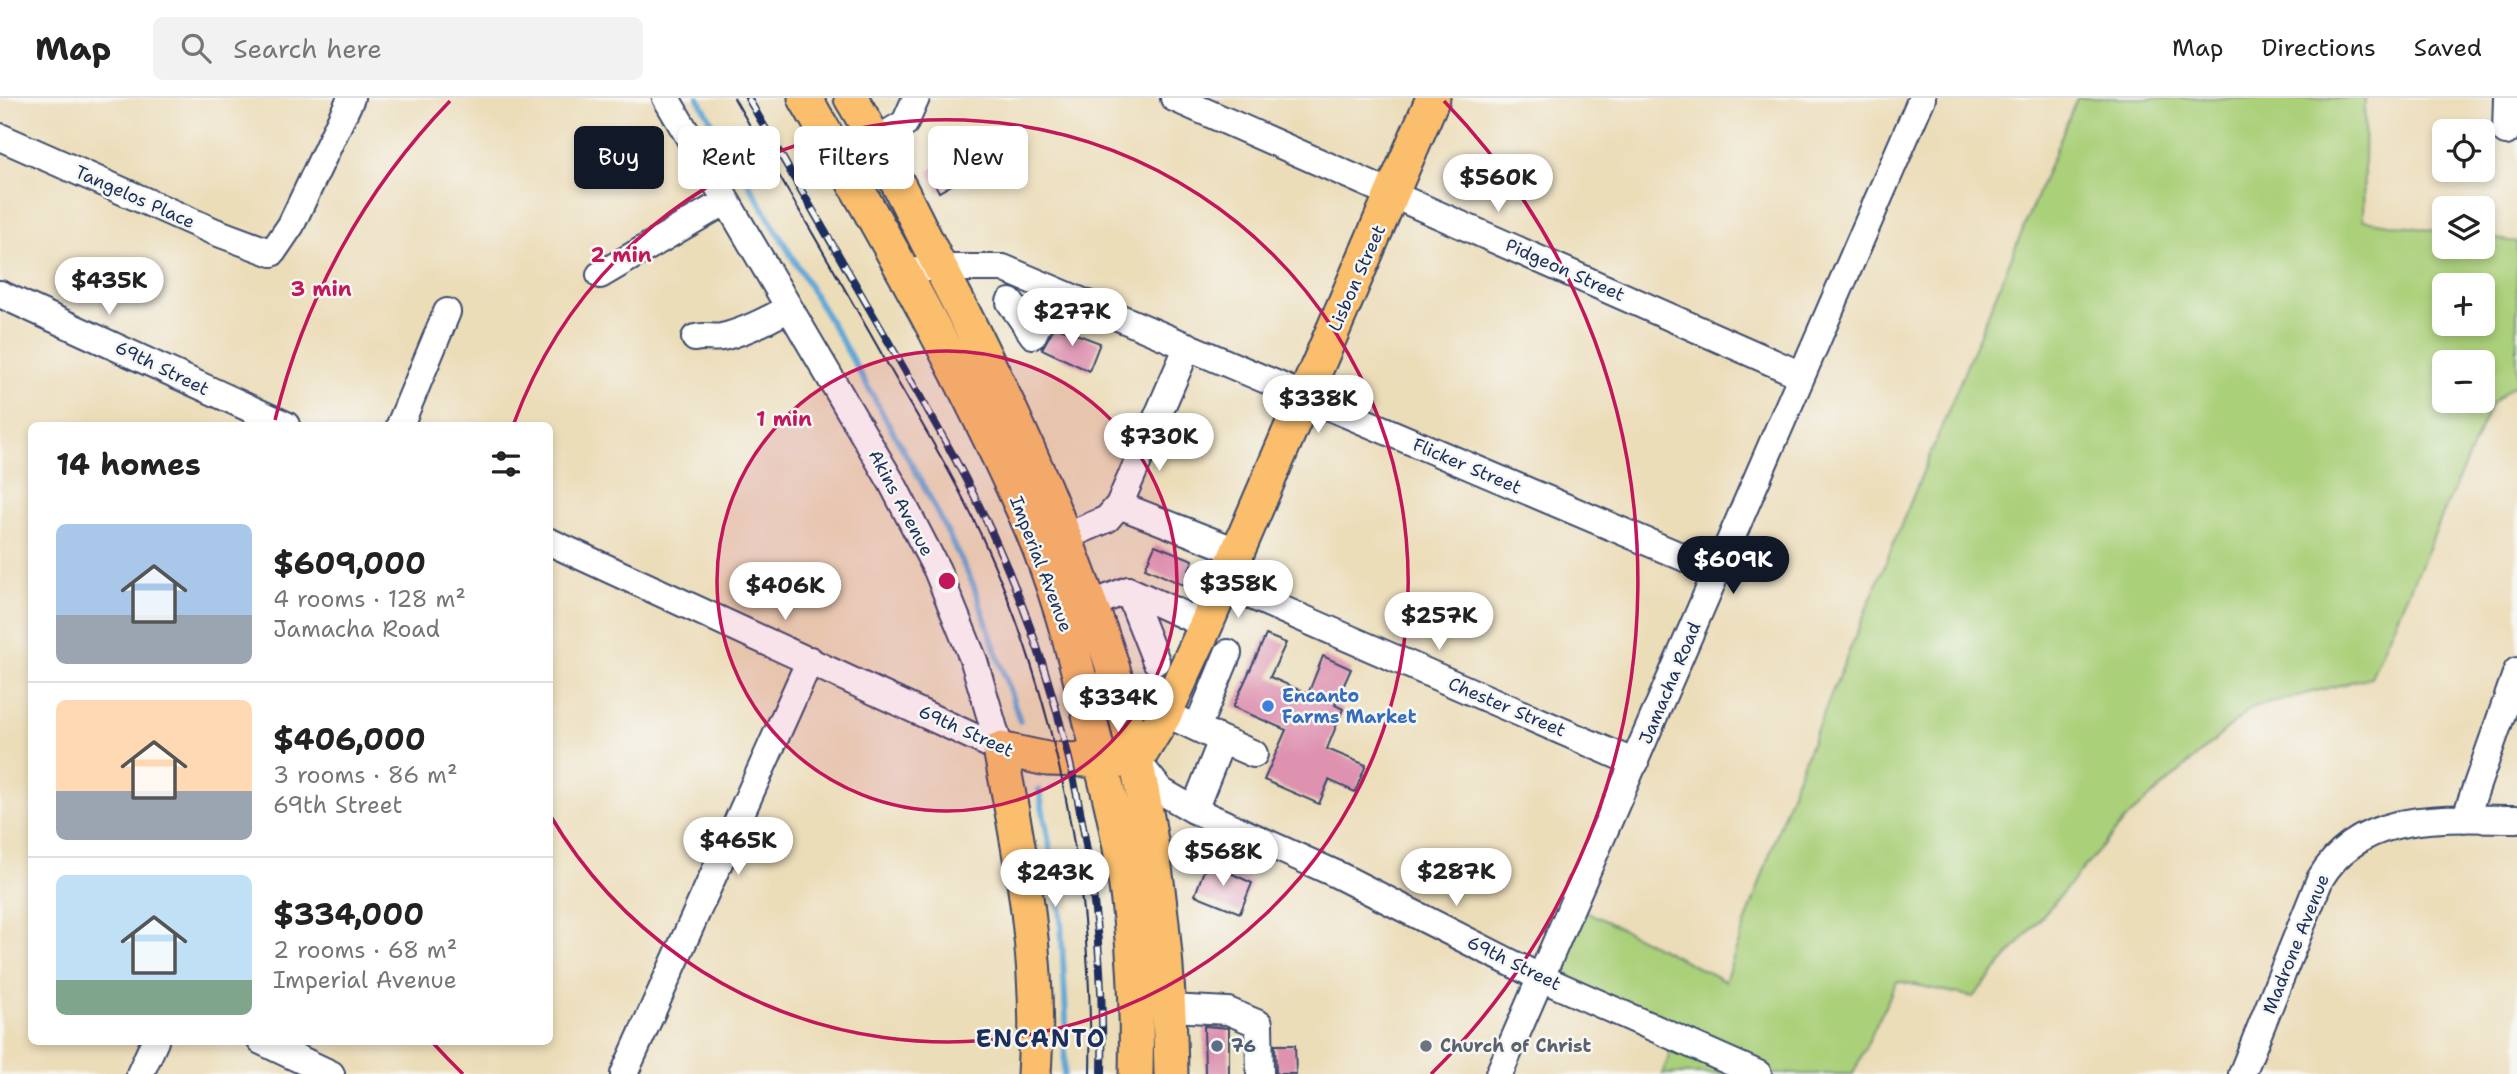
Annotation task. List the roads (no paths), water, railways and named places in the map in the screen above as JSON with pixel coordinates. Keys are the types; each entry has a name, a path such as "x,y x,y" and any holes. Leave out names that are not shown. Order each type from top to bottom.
{"main road":[{"name":"Imperial Avenue","path":"805,98 821,126"},
{"name":"Imperial Avenue","path":"851,98 868,126"},
{"name":"Lisbon Street","path":"1137,760 1165,713 1206,625 1394,194 1433,98"},
{"name":"Imperial Avenue","path":"857,189 979,415 1032,530 1071,640 1126,879 1137,1023 1136,1074"},
{"name":"Imperial Avenue","path":"901,189 977,338 1065,537 1117,681 1137,760 1157,870 1170,1008 1171,1074"},
{"name":"69th Street","path":"1000,749 1047,760 1137,760"},
{"name":"Akins Avenue","path":"1000,749 1030,924 1037,1039 1034,1074"}],"street":[{"name":"Tangelos Place","path":"0,137 213,231 272,253 291,225 351,98"},
{"name":"Akins Avenue","path":"666,98 892,484 937,570 974,661 1000,749"},
{"path":"901,126 905,123 916,98"},
{"name":"Pidgeon Street","path":"1174,98 1801,375"},
{"name":"Jamacha Road","path":"1499,1074 1922,98"},
{"path":"2506,132 2507,98"},
{"path":"600,275 726,201"},
{"name":"Flicker Street","path":"900,268 1003,268 1717,572"},
{"path":"1010,302 1033,335 1054,290"},
{"name":"69th Street","path":"0,294 279,422"},
{"path":"695,338 707,335 721,338 767,321 789,308"},
{"path":"401,422 447,313"},
{"path":"1065,537 1107,519 1119,505 1188,346"},
{"path":"1119,505 1238,552"},
{"name":"69th Street","path":"553,543 1000,749"},
{"name":"Chester Street","path":"1224,584 1635,763"},
{"path":"1128,590 1156,662"},
{"path":"1090,605 1128,590 1206,625"},
{"path":"1197,728 1228,653"},
{"path":"624,1074 810,660"},
{"path":"2465,819 2517,671"},
{"path":"1165,713 1254,754"},
{"path":"1194,810 1222,740"},
{"name":"69th Street","path":"1137,760 1161,791 1194,810 1336,874 1539,977 1758,1074"},
{"name":"Madrone Avenue","path":"2242,1074 2320,879 2337,854 2361,836 2392,824 2517,819"},
{"path":"1170,1008 1228,1011 1259,1024 1260,1074"},
{"path":"141,1074 153,1045"},
{"path":"269,1045 331,1074"}],"waterway":[{"path":"698,98 843,343 927,492 973,584 1020,721"},
{"path":"1039,790 1060,901 1066,1017 1064,1074"}],"tram line":[{"path":"734,98 951,475 982,537 1009,601 1051,732 1078,868 1086,936 1090,1074"}],"railway":[{"path":"748,98 959,467 982,511 1019,597 1062,729 1077,797 1097,935 1102,1004 1102,1074"}],"place":[{"name":"Encanto Farms Market","path":"1268,706"},
{"name":"76","path":"1217,1046"},
{"name":"Church of Christ","path":"1426,1046"}],"district":[{"name":"ENCANTO","path":"1041,1039"}]}
